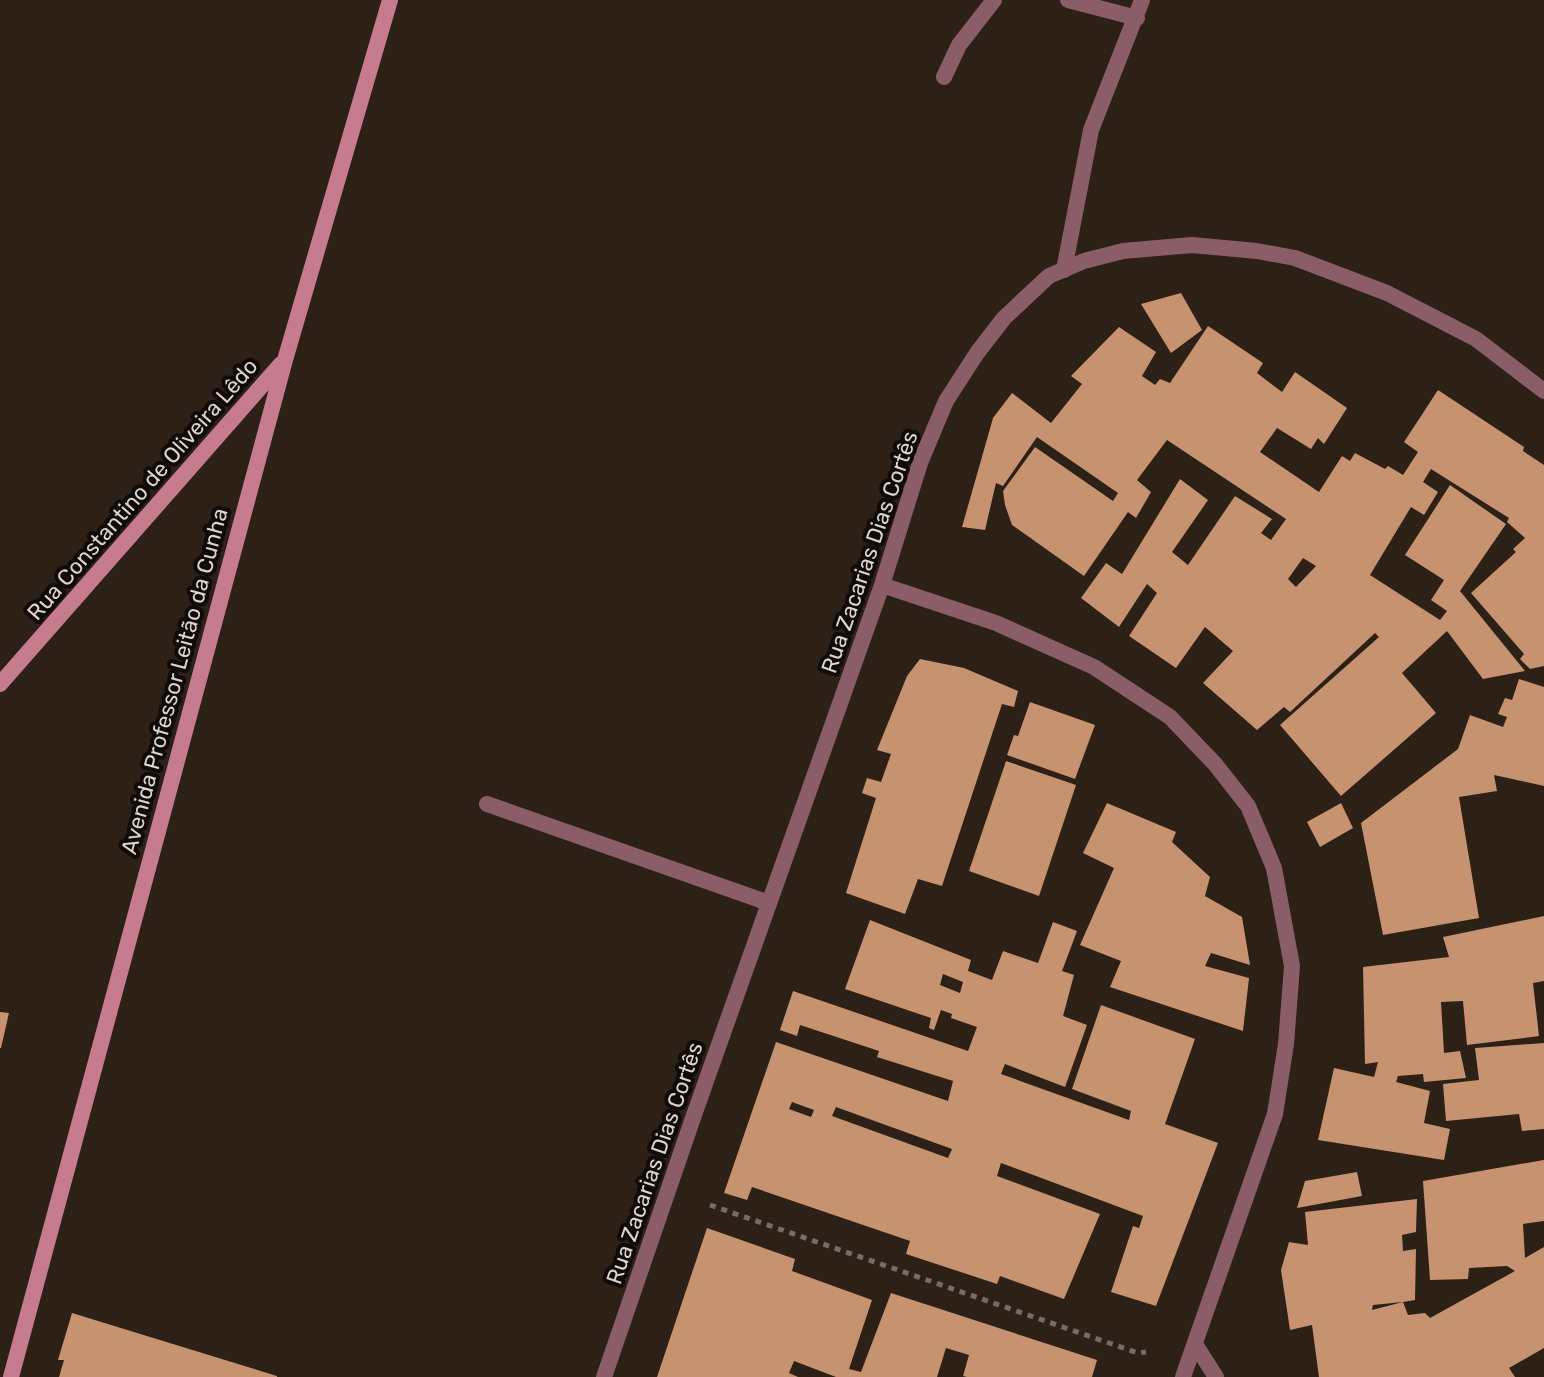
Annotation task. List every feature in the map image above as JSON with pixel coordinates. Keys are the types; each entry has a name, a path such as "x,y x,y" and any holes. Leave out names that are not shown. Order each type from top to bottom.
{"street":[{"name":"Avenida Professor Leitão da Cunha","path":"11,1377 285,360 390,0"},
{"path":"944,77 959,45 994,0"},
{"path":"1068,0 1137,18"},
{"path":"1064,270 1091,130 1142,0"},
{"name":"Rua Zacarias Dias Cortês","path":"604,1377 882,585 920,463 946,401 1004,318 1049,276 1084,261 1123,251 1192,245 1257,251 1295,258 1387,293 1476,339 1544,391"},
{"name":"Rua Constantino de Oliveira Lêdo","path":"0,684 285,360"},
{"path":"882,585 996,623 1094,667 1170,717 1215,764 1248,806 1274,868 1292,966 1286,1044 1275,1114 1183,1377"},
{"path":"487,804 769,903"},
{"path":"1195,1344 1216,1377"}],"path":[{"path":"668,1191 1138,1353 1195,1344"}],"building":[{"path":"1181,293 1202,330 1171,353 1141,304"},
{"path":"1208,326 1263,363 1257,373 1282,392 1295,372 1347,408 1324,444 1318,438 1311,449 1277,428 1260,452 1319,492 1342,456 1350,461 1355,453 1403,475 1418,452 1404,442 1438,390 1524,447 1523,451 1544,465 1544,666 1530,669 1520,659 1524,654 1471,593 1516,552 1513,549 1525,538 1507,522 1509,518 1431,469 1423,482 1438,492 1424,515 1411,507 1370,575 1440,620 1447,611 1431,600 1444,580 1405,555 1450,485 1506,524 1460,591 1525,671 1483,679 1447,631 1402,673 1436,713 1341,796 1280,725 1379,637 1375,633 1290,712 1284,707 1257,730 1203,683 1233,651 1205,627 1176,668 1129,636 1157,593 1147,584 1119,627 1081,598 1106,563 1122,574 1180,479 1208,500 1172,552 1188,565 1235,496 1272,519 1261,533 1271,540 1286,519 1167,440 1137,480 1151,492 1136,518 1128,512 1084,576 1012,525 1003,491 1035,447 1113,501 1118,493 1037,437 1003,486 996,483 985,530 962,527 993,418 1012,393 1051,423 1082,384 1071,376 1119,327 1156,352 1142,376 1155,385 1160,379 1170,383","holes":["1303,558 1316,566 1296,587 1288,579"]},
{"path":"920,659 964,668 1018,691 1014,707 1002,704 942,886 918,879 905,914 846,893 876,798 862,793 867,778 881,782 891,754 877,750 907,676"},
{"path":"1519,679 1544,687 1544,786 1494,775 1497,791 1459,797 1479,918 1383,935 1361,823 1458,749 1470,715 1503,727 1507,717 1498,714 1505,698 1512,700"},
{"path":"1030,702 1095,725 1075,779 1007,755 1014,735 1018,736"},
{"path":"1006,761 1076,785 1039,896 969,871"},
{"path":"1107,803 1176,832 1172,842 1210,877 1205,896 1242,917 1250,965 1211,953 1205,966 1249,978 1243,1031 1110,987 1121,961 1080,945 1114,868 1083,853"},
{"path":"1341,803 1353,828 1320,847 1307,822"},
{"path":"1544,916 1544,981 1533,983 1539,1036 1467,1045 1463,1001 1441,1002 1444,1053 1460,1051 1466,1078 1424,1082 1423,1074 1398,1076 1396,1082 1430,1091 1424,1123 1450,1129 1444,1160 1318,1140 1334,1068 1374,1077 1378,1062 1365,1064 1363,967 1449,957 1443,937"},
{"path":"870,920 971,960 968,971 992,980 1003,951 1038,963 1053,922 1077,931 1062,971 1074,975 1063,1016 1087,1025 1065,1087 1005,1064 1001,1074 1129,1120 1131,1111 1072,1089 1101,1005 1195,1039 1165,1124 1218,1143 1156,1306 1111,1292 1133,1226 1139,1228 1143,1216 1001,1163 997,1176 1100,1214 1064,1299 1000,1276 997,1284 906,1254 910,1241 752,1187 747,1200 724,1193 776,1042 948,1101 953,1081 877,1057 879,1051 800,1025 797,1036 780,1030 793,991 968,1051 977,1027 951,1018 952,1014 941,1010 934,1030 929,1028 931,1018 845,989","holes":["943,974 963,982 960,993 940,985","792,1102 814,1110 811,1117 789,1109","836,1107 952,1149 948,1158 832,1116"]},
{"path":"0,1012 9,1013 1,1048 0,1048"},
{"path":"1544,1043 1544,1129 1522,1131 1519,1114 1446,1121 1443,1084 1479,1080 1475,1048"},
{"path":"1544,1160 1544,1221 1523,1224 1525,1258 1544,1247 1544,1348 1509,1368 1515,1377 1319,1377 1312,1325 1290,1330 1281,1270 1289,1242 1308,1245 1305,1212 1417,1199 1416,1232 1402,1235 1403,1251 1416,1249 1415,1300 1403,1302 1408,1315 1425,1313 1430,1318 1515,1271 1507,1266 1469,1268 1468,1279 1430,1280 1423,1181","holes":["1403,1302 1372,1310 1373,1305"]},
{"path":"1357,1172 1362,1196 1297,1208 1305,1181"},
{"path":"707,1228 795,1259 792,1271 872,1300 849,1369 861,1372 891,1293 1097,1360 1092,1377 967,1377 963,1376 969,1355 946,1348 937,1377 836,1377 794,1361 789,1373 798,1377 657,1377"},
{"path":"72,1313 277,1377 59,1377 64,1360 58,1360"}]}
